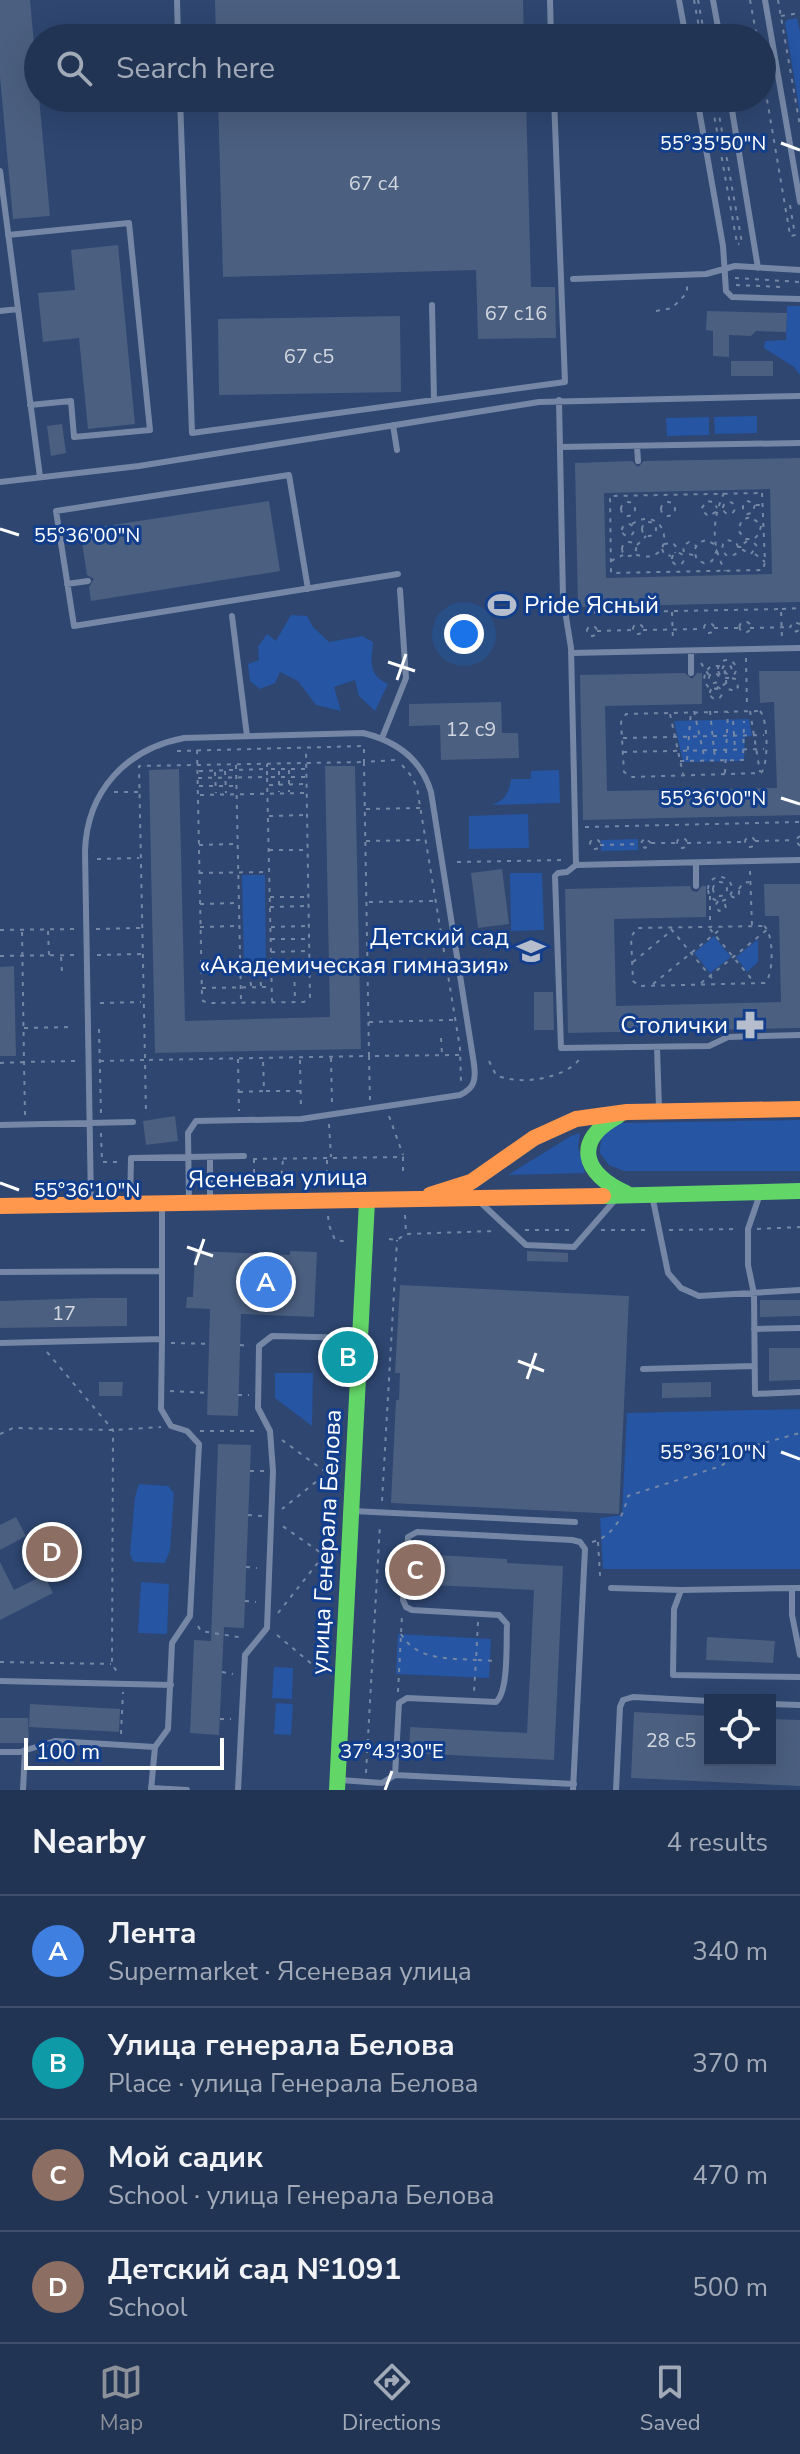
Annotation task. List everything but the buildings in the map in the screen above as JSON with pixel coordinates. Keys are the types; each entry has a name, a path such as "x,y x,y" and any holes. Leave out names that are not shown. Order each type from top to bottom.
{"main road":[{"name":"Ясеневая улица","path":"409,1207 471,1182 534,1138 576,1119 627,1112 800,1109"},
{"path":"627,1112 606,1121 594,1131 587,1142 588,1162 610,1188 635,1196"},
{"name":"Ясеневая улица","path":"0,1206 367,1201 409,1207 477,1200 800,1191"},
{"name":"улица Генерала Белова","path":"338,1785 367,1201"}],"lane":[{"path":"177,0 178,24"},
{"path":"550,0 551,24"},
{"path":"679,0 683,24"},
{"path":"713,0 717,24"},
{"path":"765,0 769,24"},
{"path":"776,63 800,202"},
{"path":"181,112 192,433 565,382 555,112"},
{"path":"699,112 726,291 732,297 800,299"},
{"path":"732,112 758,268"},
{"path":"0,171 40,477"},
{"path":"8,235 129,223 150,430 74,437 71,401 30,405"},
{"path":"573,279 706,274 735,266 800,270"},
{"path":"432,305 434,400"},
{"path":"0,311 18,309"},
{"path":"0,482 139,466 526,403 800,396"},
{"path":"559,400 566,613 572,653 576,862 569,871 555,876 559,1045 562,1049 709,1046 732,1036 800,1035"},
{"path":"393,425 397,450"},
{"path":"560,447 800,443"},
{"path":"637,446 638,461"},
{"path":"308,589 289,475 56,511 74,626 308,589 398,574"},
{"path":"67,584 88,581"},
{"path":"382,738 406,678 400,590"},
{"path":"232,616 247,736"},
{"path":"572,653 800,648"},
{"path":"691,651 691,673"},
{"path":"91,1204 87,827 97,799 110,779 135,756 157,744 184,738 363,733 382,738 404,750 428,782 476,1077 471,1088 460,1095 385,1107 301,1119 196,1121 188,1133 189,1203"},
{"path":"576,862 800,860"},
{"path":"696,863 696,886"},
{"path":"657,1047 659,1111"},
{"path":"0,1125 133,1122"},
{"path":"130,1204 129,1162 132,1158 244,1156"},
{"path":"210,1157 210,1203"},
{"path":"761,1192 748,1229 748,1265 754,1294 755,1394 800,1392"},
{"path":"477,1200 526,1245 574,1247 635,1196 668,1273 681,1288 699,1296 800,1290"},
{"path":"162,1203 161,1409 171,1426 187,1431 199,1444 190,1616 172,1643 168,1729 155,1747 151,1789 187,1790"},
{"path":"0,1272 162,1271"},
{"path":"754,1329 800,1328"},
{"path":"238,1790 245,1655 267,1628 273,1471 270,1431 258,1408 259,1346 272,1336 361,1338"},
{"path":"0,1343 162,1341"},
{"path":"643,1369 754,1366"},
{"path":"353,1511 575,1522"},
{"path":"338,1785 382,1786 395,1775 573,1787 583,1545 572,1540 414,1533 406,1540 403,1600 406,1607 412,1610 497,1614 506,1622 505,1661 503,1694 493,1702 407,1698 398,1705 395,1775"},
{"path":"611,1588 796,1588 792,1615 800,1655"},
{"path":"681,1590 674,1609 673,1675 800,1677"},
{"path":"0,1681 171,1685"},
{"path":"616,1790 620,1707 623,1700 633,1697 704,1701"},
{"path":"776,1704 800,1705"},
{"path":"0,1752 25,1750 55,1741 155,1747"},
{"path":"23,1790 25,1750"}],"path":[{"path":"696,0 700,24"},
{"path":"750,0 754,24"},
{"path":"778,0 800,126"},
{"path":"781,16 800,13"},
{"path":"716,112 738,244 742,243 717,112"},
{"path":"769,112 791,236"},
{"path":"787,288 734,285 734,278 800,282"},
{"path":"656,311 672,308 687,293"},
{"path":"748,492 748,501"},
{"path":"748,492 762,493 764,505 765,568 761,571 612,574 609,497 612,495 748,492"},
{"path":"708,563 715,558 714,528 724,493"},
{"path":"634,554 636,546 647,535 654,533 665,494"},
{"path":"748,501 764,505"},
{"path":"748,501 743,504 743,510 763,526"},
{"path":"662,513 671,516 675,511 672,503 665,502"},
{"path":"621,509 625,503 634,505 634,514 627,516"},
{"path":"754,553 757,546 739,533 738,526 750,516 755,505"},
{"path":"609,509 621,509 627,516 627,524 622,530"},
{"path":"627,524 642,519 656,524 665,534 663,546 667,556 694,554"},
{"path":"647,535 643,532 643,525 648,522 656,524"},
{"path":"626,536 633,534 635,529 632,524"},
{"path":"716,548 732,556 759,534 763,526"},
{"path":"609,530 622,530"},
{"path":"622,530 627,542"},
{"path":"708,563 697,560 694,554 696,546 706,540 716,548 726,572"},
{"path":"722,549 725,542 730,540 736,542 745,553 754,553 765,562"},
{"path":"627,542 636,546"},
{"path":"624,554 622,547 627,542"},
{"path":"610,561 624,554 650,556 667,542 677,548 672,562 678,565"},
{"path":"678,565 683,562 683,546 691,542 696,546"},
{"path":"708,563 708,572"},
{"path":"678,565 678,573"},
{"path":"566,613 800,608"},
{"path":"781,609 782,649"},
{"path":"672,611 673,651"},
{"path":"740,628 745,622 750,628"},
{"path":"790,627 794,622 800,624"},
{"path":"703,629 708,623 714,628 740,628 745,633 748,710 760,773"},
{"path":"633,630 637,624 643,630"},
{"path":"745,633 750,628 790,627"},
{"path":"790,627 794,632 800,630"},
{"path":"597,631 633,630 638,635 643,630 703,629 708,634 714,628"},
{"path":"721,667 725,660 736,667"},
{"path":"711,666 731,667 721,688 722,696 717,700 710,695 712,689 704,681 705,672 711,666"},
{"path":"736,667 746,666"},
{"path":"721,667 727,679 727,688 736,690 739,685"},
{"path":"727,679 734,674 736,667"},
{"path":"705,672 710,677"},
{"path":"727,679 735,679 739,685"},
{"path":"739,685 747,685"},
{"path":"712,689 721,688"},
{"path":"725,775 729,710"},
{"path":"729,710 763,713 766,749 765,769 760,773 629,776 622,768 621,722 626,714 729,710"},
{"path":"693,711 705,761"},
{"path":"686,761 693,711"},
{"path":"710,711 716,761"},
{"path":"669,712 684,775"},
{"path":"733,721 736,750"},
{"path":"680,761 743,760 744,721"},
{"path":"621,738 765,735"},
{"path":"171,752 364,746 370,1103"},
{"path":"197,750 202,1000 205,1003 304,1002 310,998 306,748"},
{"path":"622,752 766,749"},
{"path":"139,766 391,762 397,759 414,780 420,808 455,1020 460,1055 460,1088"},
{"path":"131,774 149,760"},
{"path":"267,764 272,1002"},
{"path":"236,765 241,1003"},
{"path":"139,766 145,1060 460,1055"},
{"path":"279,769 279,793"},
{"path":"289,769 289,793"},
{"path":"198,771 306,769"},
{"path":"215,770 216,795"},
{"path":"225,770 226,794"},
{"path":"198,778 307,777"},
{"path":"268,785 307,784"},
{"path":"198,786 237,786"},
{"path":"111,798 116,790 140,792"},
{"path":"198,795 307,793"},
{"path":"365,809 420,808"},
{"path":"268,816 307,815"},
{"path":"575,827 800,822"},
{"path":"677,843 682,838 687,843 744,842 750,837 755,841 795,840 800,836"},
{"path":"640,844 645,838 651,843"},
{"path":"365,841 425,840"},
{"path":"795,840 800,846"},
{"path":"744,842 750,847 755,841"},
{"path":"600,845 640,844 645,848 651,843 677,843 683,848 687,843"},
{"path":"199,845 238,844"},
{"path":"269,850 308,850"},
{"path":"96,859 141,858"},
{"path":"457,862 576,862"},
{"path":"750,862 752,926"},
{"path":"199,873 269,872"},
{"path":"737,890 738,897 733,898 729,881 718,877 709,884 710,927 755,983"},
{"path":"710,895 720,901 743,883 751,882"},
{"path":"270,897 309,897"},
{"path":"367,902 436,901"},
{"path":"200,904 239,903"},
{"path":"270,907 309,906"},
{"path":"200,927 239,926"},
{"path":"270,927 309,926"},
{"path":"651,986 724,926"},
{"path":"0,930 143,928"},
{"path":"637,928 769,928 771,978 765,983 634,984 631,963 633,931 637,928"},
{"path":"700,985 769,928"},
{"path":"48,929 49,955"},
{"path":"671,929 716,984"},
{"path":"631,963 671,929"},
{"path":"0,1063 24,1062 22,930"},
{"path":"270,939 310,939"},
{"path":"271,952 310,951"},
{"path":"61,955 62,972"},
{"path":"0,956 23,956"},
{"path":"271,962 310,961"},
{"path":"294,962 295,1002"},
{"path":"201,963 240,963"},
{"path":"240,971 271,971"},
{"path":"250,971 251,987"},
{"path":"260,971 261,987"},
{"path":"202,988 271,987"},
{"path":"99,1003 144,1002"},
{"path":"99,1017 102,1162 129,1162"},
{"path":"369,1022 455,1020"},
{"path":"24,1028 74,1027"},
{"path":"441,1038 442,1055"},
{"path":"489,1061 493,1073 504,1078 549,1077 569,1070 580,1059 585,1048"},
{"path":"331,1057 331,1158"},
{"path":"263,1058 264,1091"},
{"path":"300,1058 301,1119"},
{"path":"238,1059 239,1120"},
{"path":"239,1092 301,1091"},
{"path":"385,1107 403,1157 403,1177"},
{"path":"244,1156 254,1159 403,1157"},
{"path":"254,1159 254,1176 258,1180 281,1179 283,1159"},
{"path":"406,1234 409,1207"},
{"path":"335,1240 348,1242"},
{"path":"162,1341 210,1344"},
{"path":"38,1342 113,1430 112,1664 124,1684 120,1744"},
{"path":"161,1391 209,1393"},
{"path":"0,1434 13,1428 113,1430 171,1426"},
{"path":"187,1431 270,1431 327,1473 271,1517"},
{"path":"590,1543 598,1541 621,1521 628,1496 721,1466 749,1447 800,1433"},
{"path":"250,1471 273,1471"},
{"path":"248,1515 271,1517 324,1555 267,1628 319,1670"},
{"path":"598,1541 600,1575 611,1588"},
{"path":"246,1567 269,1569"},
{"path":"398,1705 403,1600"},
{"path":"245,1601 268,1602"},
{"path":"474,1702 478,1614"},
{"path":"190,1616 201,1631 257,1640"},
{"path":"401,1634 424,1654 439,1658 505,1661"},
{"path":"0,1662 112,1664"},
{"path":"222,1672 244,1676"}],"shaded area":[{"path":"797,18 800,32 800,113 785,23"},
{"path":"787,306 800,306 800,375 794,367 764,348 765,341 786,340"},
{"path":"757,416 757,433 715,434 714,417"},
{"path":"709,417 709,435 667,436 666,418"},
{"path":"291,615 307,616 313,627 329,642 362,636 373,642 374,672 388,684 375,711 359,696 355,680 334,687 341,711 316,705 298,681 280,672 275,683 260,689 250,681 248,664 259,660 258,647 267,634 276,641"},
{"path":"749,719 752,736 745,737 744,761 683,762 674,721"},
{"path":"559,770 560,803 492,805 506,795 511,779 531,779 531,771"},
{"path":"528,814 529,848 469,849 469,816"},
{"path":"638,839 638,850 601,851 601,840"},
{"path":"510,873 542,873 544,930 511,931"},
{"path":"242,875 265,875 266,969 244,969"},
{"path":"714,936 731,957 710,973 694,953"},
{"path":"758,939 758,962 747,972 736,957"},
{"path":"800,1120 800,1171 624,1171 609,1165 600,1153 605,1134 622,1123"},
{"path":"580,1133 578,1147 585,1173 508,1175 571,1136"},
{"path":"275,1373 313,1373 312,1426 275,1398"},
{"path":"800,1409 800,1569 603,1569 600,1518 622,1515 627,1413"},
{"path":"139,1484 168,1486 174,1493 170,1550 165,1563 136,1562 130,1554"},
{"path":"141,1582 169,1584 167,1634 138,1633"},
{"path":"398,1634 491,1639 489,1678 396,1674"},
{"path":"274,1667 293,1668 292,1699 272,1698"},
{"path":"276,1703 293,1704 291,1735 274,1734"}],"traffic: fast":[{"path":"618,1116 594,1136 589,1146 589,1157 592,1167 600,1176 626,1193"},
{"path":"603,1196 800,1191"},
{"path":"337,1790 367,1201"}],"traffic: slow":[{"path":"430,1195 471,1182 534,1138 576,1119 627,1112 800,1109"},
{"path":"0,1206 603,1196"}],"place":[{"name":"Pride Ясный","path":"502,605"},
{"name":"Детский сад «Академическая гимназия»","path":"531,951"},
{"name":"Столички","path":"750,1025"},
{"name":"Лента","path":"266,1282"},
{"name":"Улица генерала Белова","path":"348,1357"},
{"name":"Детский сад №1091","path":"52,1552"},
{"name":"Мой садик","path":"415,1570"}]}
